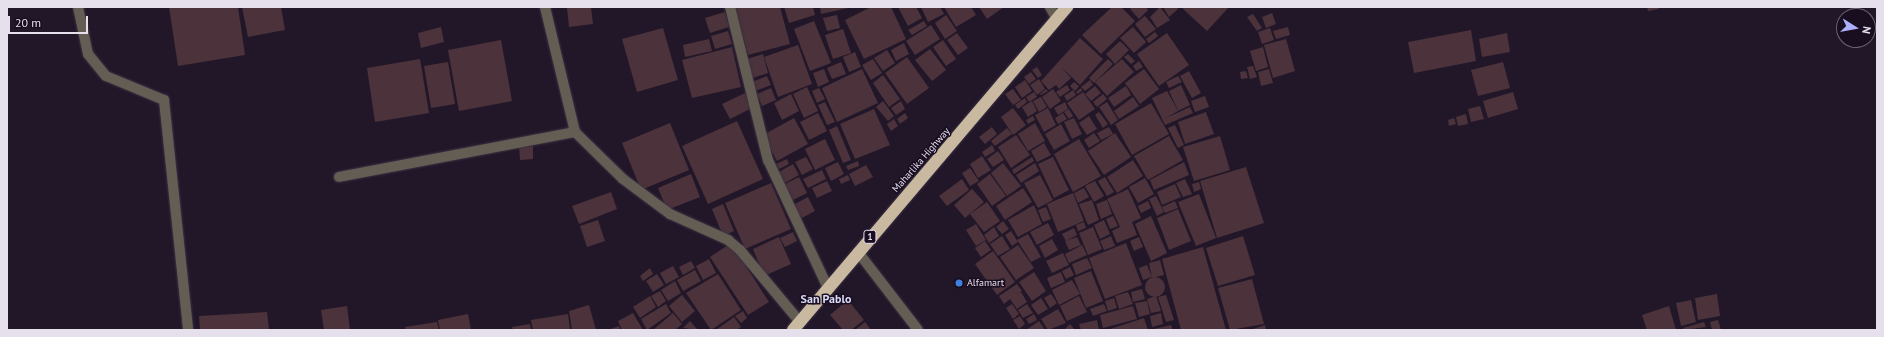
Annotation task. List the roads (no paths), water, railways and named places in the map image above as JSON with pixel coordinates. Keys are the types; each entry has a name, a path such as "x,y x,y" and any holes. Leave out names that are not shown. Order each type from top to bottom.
{"highway":[{"name":"Maharlika Highway","path":"797,326 858,252 1067,7"}],"street":[{"path":"78,7 88,54 106,76 164,100 188,330"},
{"path":"545,7 575,132 624,179 670,214 728,240 740,250 797,326"},
{"path":"730,7 768,160 828,288"},
{"path":"1050,7 1057,19"},
{"path":"339,177 575,132"},
{"path":"858,252 918,330"}],"place":[{"name":"Alfamart","path":"959,283"}],"district":[{"name":"San Pablo","path":"826,299"}]}
